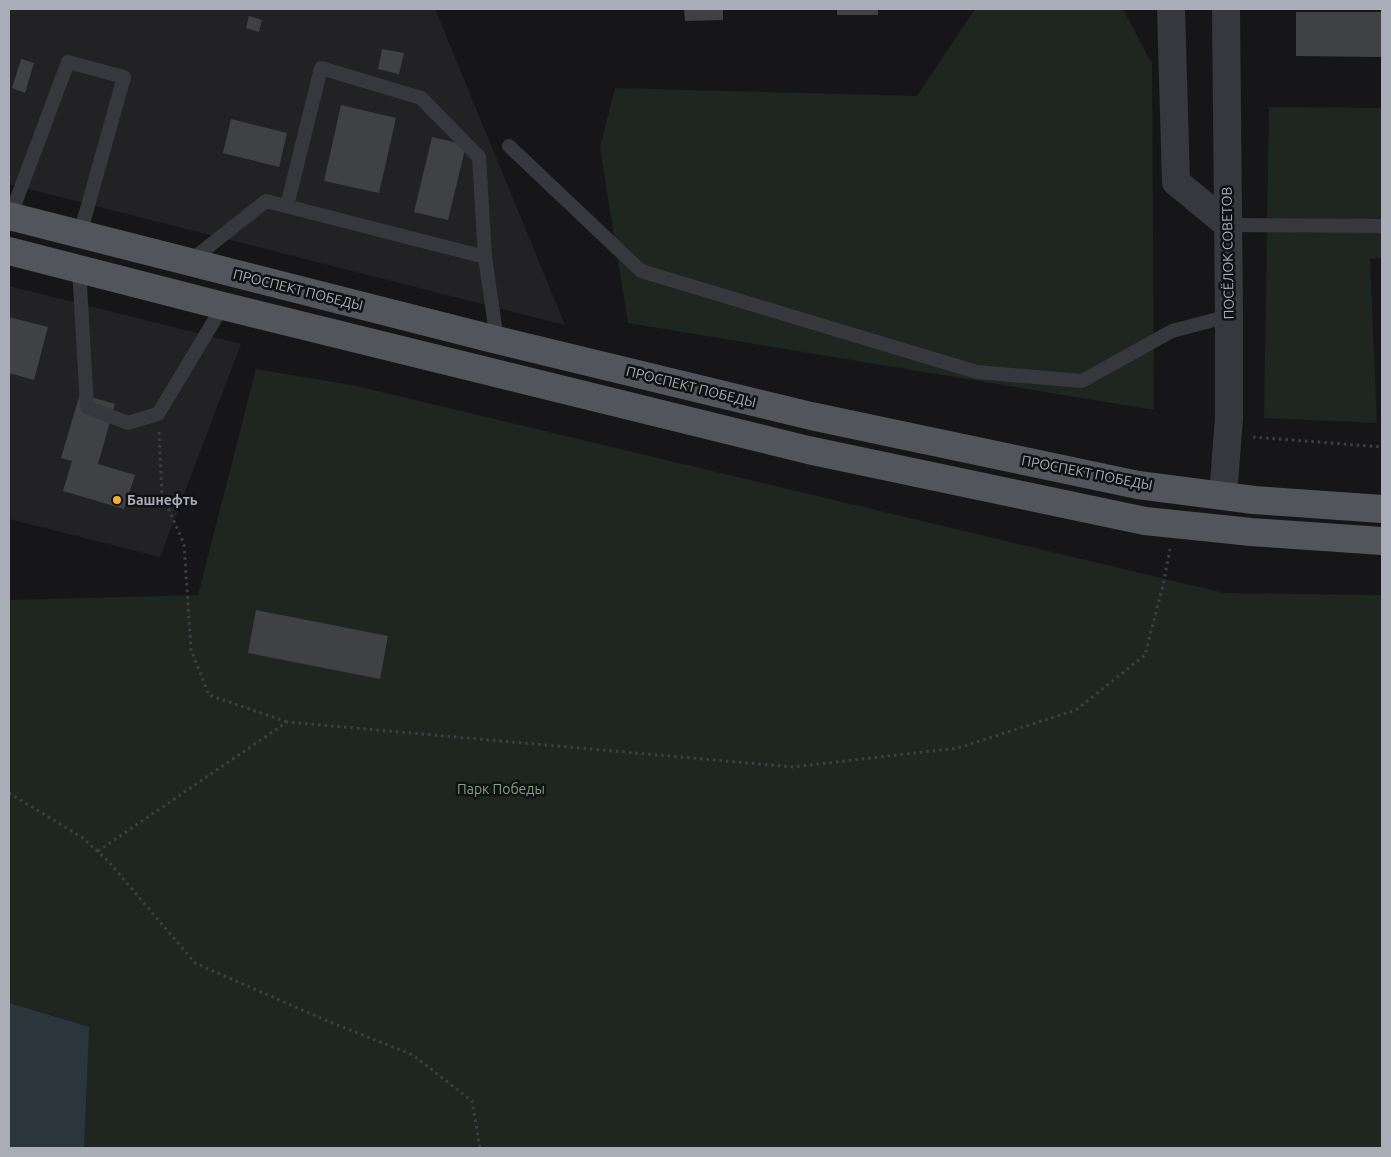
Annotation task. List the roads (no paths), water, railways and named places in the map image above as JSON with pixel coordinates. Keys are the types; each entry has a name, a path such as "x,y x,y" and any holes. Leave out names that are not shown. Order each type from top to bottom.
{"main road":[{"name":"ПРОСПЕКТ ПОБЕДЫ","path":"9,217 497,340 811,416 1138,485 1223,496 1382,508"},
{"path":"9,251 223,306 808,450 1145,521 1382,541"},
{"path":"1219,528 1223,496"}],"street":[{"path":"1171,9 1176,182 1228,225"},
{"name":"ПОСЁЛОК СОВЕТОВ","path":"1223,496 1229,418 1226,9"}],"lane":[{"path":"9,217 68,62 124,76 80,234"},
{"path":"287,206 321,68 421,98 478,157 485,257 497,340"},
{"path":"509,146 641,271 977,372 1082,381 1172,331 1229,316"},
{"path":"188,262 266,201 485,257"},
{"path":"1228,225 1382,226"},
{"path":"79,268 87,407 128,423 158,414 223,306"}],"place":[{"name":"Башнефть","path":"117,500"}],"park label":[{"name":"Парк Победы","path":"501,789"}]}
